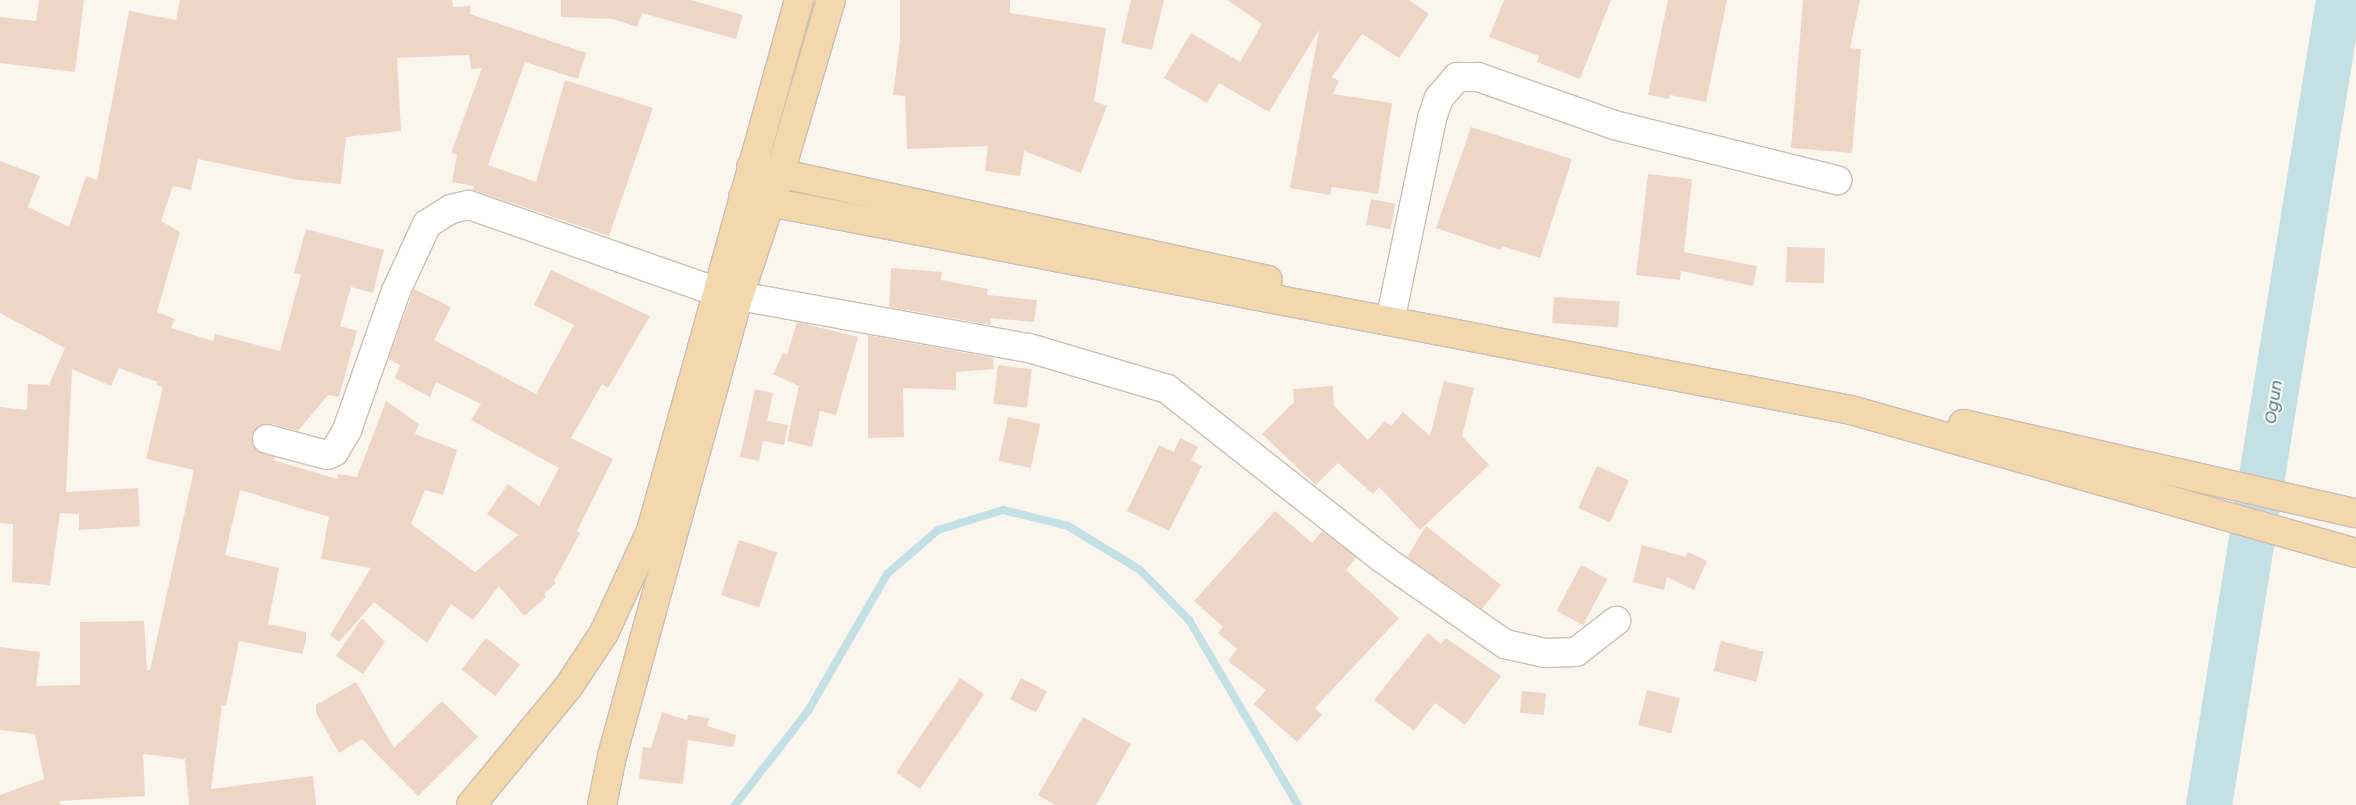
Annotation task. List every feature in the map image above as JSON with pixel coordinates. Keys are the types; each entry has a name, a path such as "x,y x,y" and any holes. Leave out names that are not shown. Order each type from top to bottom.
{"main road":[{"path":"756,200 751,167 799,0"},
{"path":"471,805 569,686 604,633 631,580 651,531 728,294 756,200 780,173 831,0"},
{"path":"751,167 1394,307 1810,390 2356,513"},
{"path":"756,200 1851,410 2356,553"},
{"path":"602,805 612,756 728,294"}],"street":[{"path":"1394,307 1432,118 1439,98 1457,77 1478,78 1614,125 1837,180"},
{"path":"266,439 327,455 334,452 347,430 396,291 428,224 451,209 469,205 728,294 1029,348 1167,389 1383,559 1505,644 1545,654 1576,652 1616,621"}],"building":[{"path":"39,0 84,0 75,72 0,63 0,17 36,21"},
{"path":"180,0 452,0 453,7 471,6 470,14 586,53 578,79 525,62 488,165 536,182 565,80 653,108 609,236 473,190 474,186 452,182 457,155 451,153 482,68 471,69 469,55 397,58 401,131 346,137 341,184 298,180 198,159 191,190 173,186 161,221 180,232 157,312 175,319 171,328 213,341 215,334 280,351 301,275 294,273 306,229 384,250 373,293 351,287 340,326 357,331 339,397 328,395 298,431 271,424 256,428 252,435 256,450 276,457 273,460 337,479 338,474 357,477 386,401 419,424 415,434 457,450 443,495 425,490 411,524 475,572 518,535 487,514 508,484 539,506 559,468 471,420 481,404 436,382 430,397 395,378 400,365 388,359 414,289 451,307 434,340 536,394 574,325 534,305 551,270 650,316 608,388 602,384 571,438 613,459 577,531 580,533 554,581 556,583 544,594 546,597 524,616 499,586 473,620 451,604 427,643 374,602 339,642 330,635 371,568 321,559 329,517 240,490 225,555 279,568 268,624 306,632 306,641 302,654 239,641 226,706 222,705 211,789 313,776 316,805 189,805 185,759 143,754 145,796 59,801 61,805 0,805 0,795 44,779 35,734 0,730 0,647 40,652 36,686 80,685 80,622 144,621 147,670 150,670 194,470 146,459 163,387 156,385 157,382 119,368 111,386 72,369 66,492 138,488 140,526 79,530 79,514 60,513 50,585 12,582 13,524 0,523 0,407 27,410 28,384 49,385 65,348 0,313 0,161 40,176 28,207 69,227 86,176 97,180 129,11 176,20"},
{"path":"561,0 691,0 743,15 736,39 642,13 637,27 613,19 561,17"},
{"path":"900,0 1010,0 1010,13 1106,28 1094,101 1107,106 1081,173 1024,151 1020,176 985,171 988,146 907,149 905,96 893,95 900,41"},
{"path":"1131,0 1164,0 1152,50 1121,43"},
{"path":"1227,0 1409,0 1429,14 1399,58 1362,34 1332,77 1339,81 1333,94 1392,103 1378,194 1332,187 1330,195 1290,188 1319,30 1269,112 1219,83 1207,103 1164,78 1191,33 1240,62 1262,24"},
{"path":"1504,0 1611,0 1580,79 1537,62 1539,56 1489,37"},
{"path":"1668,0 1727,0 1706,102 1670,95 1669,99 1648,95"},
{"path":"1803,0 1860,0 1850,48 1861,49 1852,153 1791,148"},
{"path":"1471,127 1572,159 1540,258 1502,246 1501,250 1436,228"},
{"path":"1648,174 1692,179 1684,252 1757,266 1753,286 1681,271 1680,280 1636,275"},
{"path":"1371,199 1396,204 1391,229 1366,225"},
{"path":"1787,247 1825,248 1824,283 1786,282"},
{"path":"891,268 942,272 941,280 988,289 987,295 1037,300 1034,322 990,318 991,325 889,307"},
{"path":"1554,297 1620,302 1618,328 1552,323"},
{"path":"797,322 858,337 836,415 820,411 812,447 787,441 799,386 773,374 783,353 787,355"},
{"path":"868,335 993,358 994,369 956,372 956,390 903,388 904,437 868,438"},
{"path":"998,365 1032,369 1027,408 993,404"},
{"path":"1444,381 1474,388 1462,436 1489,465 1420,530 1379,487 1373,494 1338,463 1316,485 1262,434 1294,402 1293,389 1333,386 1334,406 1368,440 1385,421 1391,426 1403,412 1430,436"},
{"path":"755,389 773,393 767,421 788,425 784,445 763,441 759,461 740,457"},
{"path":"1008,417 1040,424 1031,468 999,461"},
{"path":"1180,438 1198,447 1191,460 1202,466 1169,531 1127,511 1159,445 1174,452"},
{"path":"1597,466 1629,480 1610,522 1578,508"},
{"path":"1275,511 1312,543 1322,531 1356,557 1346,570 1399,618 1315,708 1322,715 1297,742 1254,704 1266,690 1228,661 1237,649 1218,633 1223,627 1194,601"},
{"path":"1426,526 1501,585 1482,609 1407,557"},
{"path":"739,540 777,552 759,608 721,595"},
{"path":"1642,545 1686,557 1688,552 1707,561 1694,590 1667,577 1664,590 1633,582"},
{"path":"1581,565 1607,579 1583,625 1557,611"},
{"path":"362,618 385,642 363,674 336,656"},
{"path":"1428,633 1441,644 1446,638 1501,676 1465,725 1435,703 1414,731 1374,700"},
{"path":"486,638 520,664 495,696 461,670"},
{"path":"1721,641 1764,652 1756,682 1714,671"},
{"path":"960,678 984,694 920,789 896,773"},
{"path":"1021,678 1047,691 1036,713 1010,699"},
{"path":"356,682 394,748 442,701 478,737 418,796 362,739 339,753 316,713 316,705"},
{"path":"1647,690 1680,698 1671,733 1638,725"},
{"path":"1522,691 1546,693 1544,715 1520,713"},
{"path":"662,712 687,720 688,715 709,718 707,726 736,735 733,747 688,740 683,784 639,779 643,747 651,748"},
{"path":"1083,717 1131,744 1096,805 1055,805 1038,795"}],"waterway":[{"name":"Ogun","path":"2209,805 2339,0"},
{"path":"735,805 808,711 887,574 938,530 1003,510 1068,526 1140,570 1189,620 1298,805"}]}
